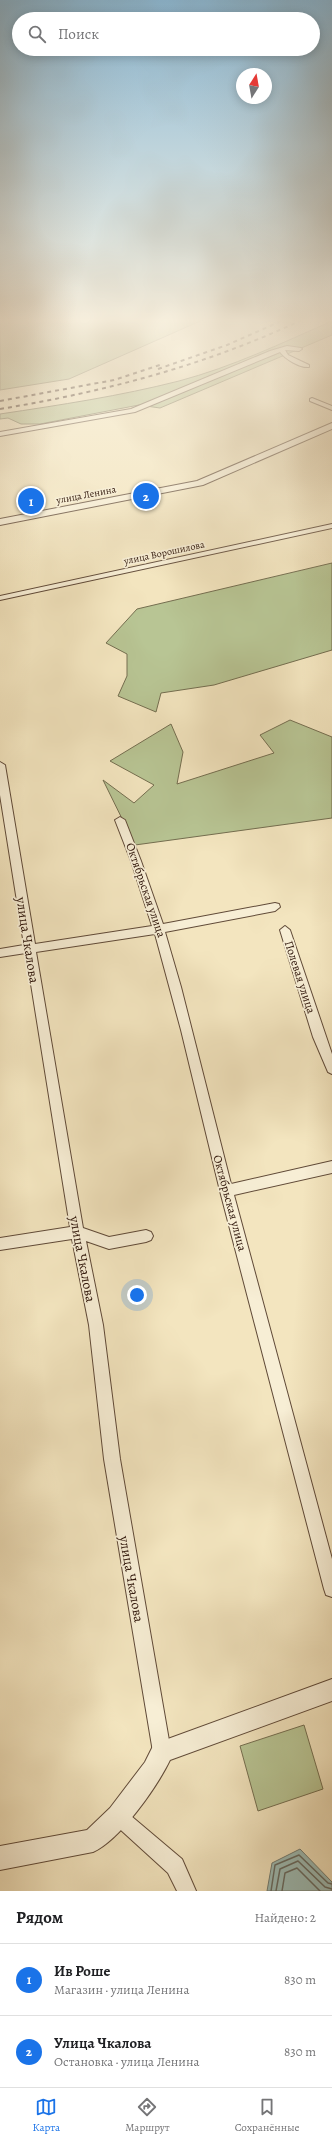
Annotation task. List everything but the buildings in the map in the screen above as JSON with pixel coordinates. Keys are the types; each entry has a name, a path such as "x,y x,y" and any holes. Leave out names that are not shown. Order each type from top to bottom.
{"street":[{"path":"0,434 133,411 144,406"},
{"name":"улица Ленина","path":"0,522 200,483 332,426"},
{"name":"улица Ворошилова","path":"0,598 332,526"},
{"name":"улица Чкалова","path":"0,765 29,949 77,1232 96,1325 112,1459 162,1752"},
{"name":"Октябрьская улица","path":"120,820 133,850 160,929 226,1191 332,1589"},
{"path":"0,953 160,929 275,907"},
{"name":"Полевая улица","path":"285,930 319,1037 332,1069"},
{"path":"226,1191 332,1168"},
{"path":"0,1244 77,1232 110,1243 146,1236"},
{"path":"0,1858 93,1840 118,1816 153,1770 162,1752 332,1690"},
{"path":"118,1816 175,1866 187,1891"}],"green space":[{"path":"52,406 133,406 40,424 21,424 8,418 0,419 0,414"},
{"path":"148,406 164,406 160,408"},
{"path":"332,563 332,650 214,685 161,693 156,712 118,696 127,676 127,654 106,643 137,609"},
{"path":"290,720 332,737 332,818 135,845 103,780 134,803 154,785 110,761 171,724 183,752 177,784 274,753 260,735"},
{"path":"304,1725 323,1789 258,1811 240,1746"}],"water":[{"path":"300,1849 332,1882 332,1891 267,1891 272,1863"}],"railway":[{"path":"0,409 16,406"}],"place":[{"name":"Улица Чкалова","path":"146,496"},
{"name":"Ив Роше","path":"31,501"}]}
